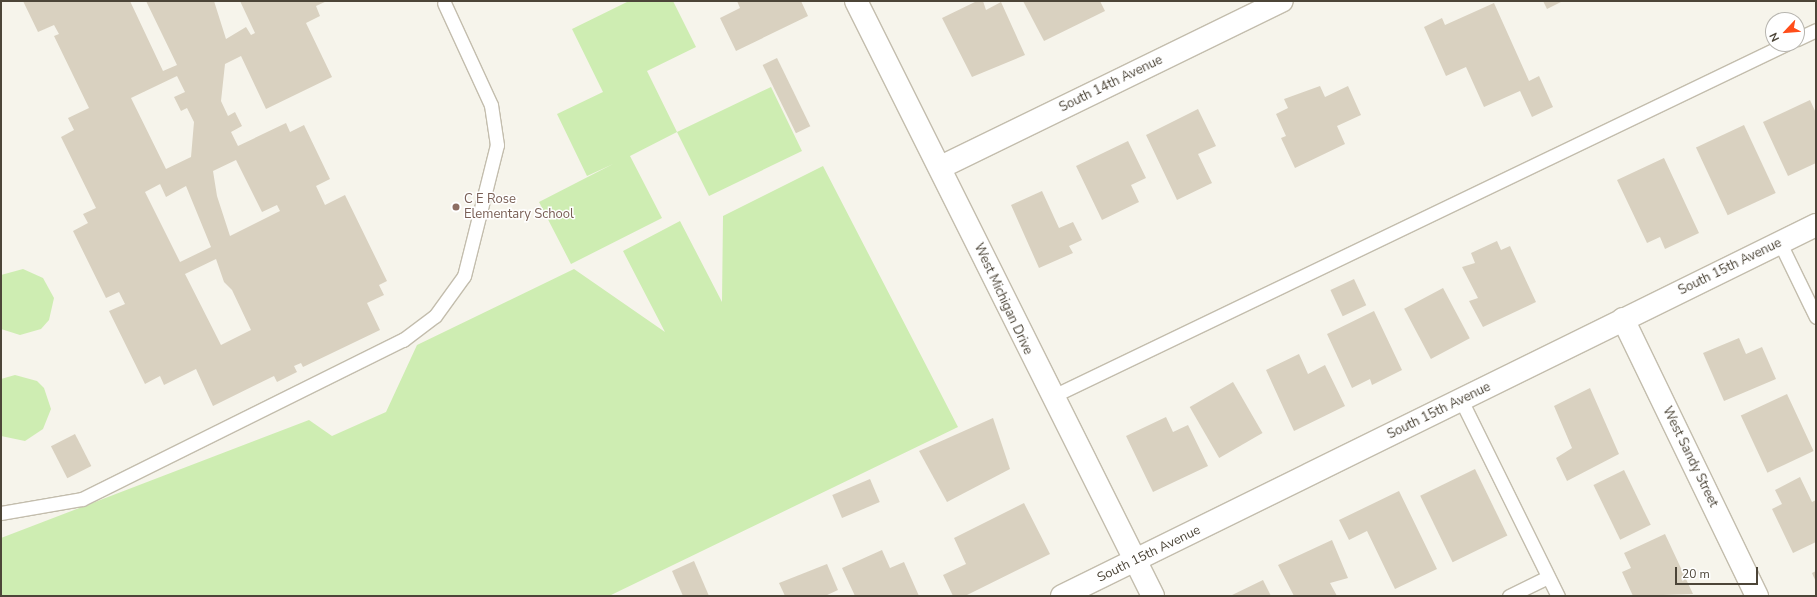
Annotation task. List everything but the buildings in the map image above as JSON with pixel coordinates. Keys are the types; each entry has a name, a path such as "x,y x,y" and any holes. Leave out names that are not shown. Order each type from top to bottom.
{"street":[{"name":"West Michigan Drive","path":"856,1 941,167 1051,397 1153,596"},
{"name":"South 14th Avenue","path":"941,167 1282,1"},
{"name":"South 15th Avenue","path":"1062,596 1816,225"},
{"name":"West Sandy Street","path":"1623,319 1757,596"}],"lane":[{"path":"1,513 82,499 404,340 435,316 464,276 497,145 491,105 444,3"},
{"path":"1805,35 1816,30"},
{"path":"1051,397 1769,52"},
{"path":"1780,242 1816,317"},
{"path":"1461,400 1558,596"},
{"path":"1509,596 1548,577"}],"green space":[{"path":"629,1 673,1 696,47 647,71 677,132 630,156 662,218 571,264 539,202 613,164 587,176 557,114 603,92 572,29"},
{"path":"771,87 802,151 709,196 677,132"},
{"path":"823,166 958,427 609,596 1,596 1,538 309,420 332,436 386,412 417,345 574,269 665,332 623,251 680,221 722,302 723,216"},
{"path":"23,269 43,278 54,298 49,320 41,329 20,335 1,329 1,275"},
{"path":"15,375 37,381 44,388 51,409 43,429 25,441 1,436 1,379"}],"place":[{"name":"C E Rose Elementary School","path":"456,207"}]}
